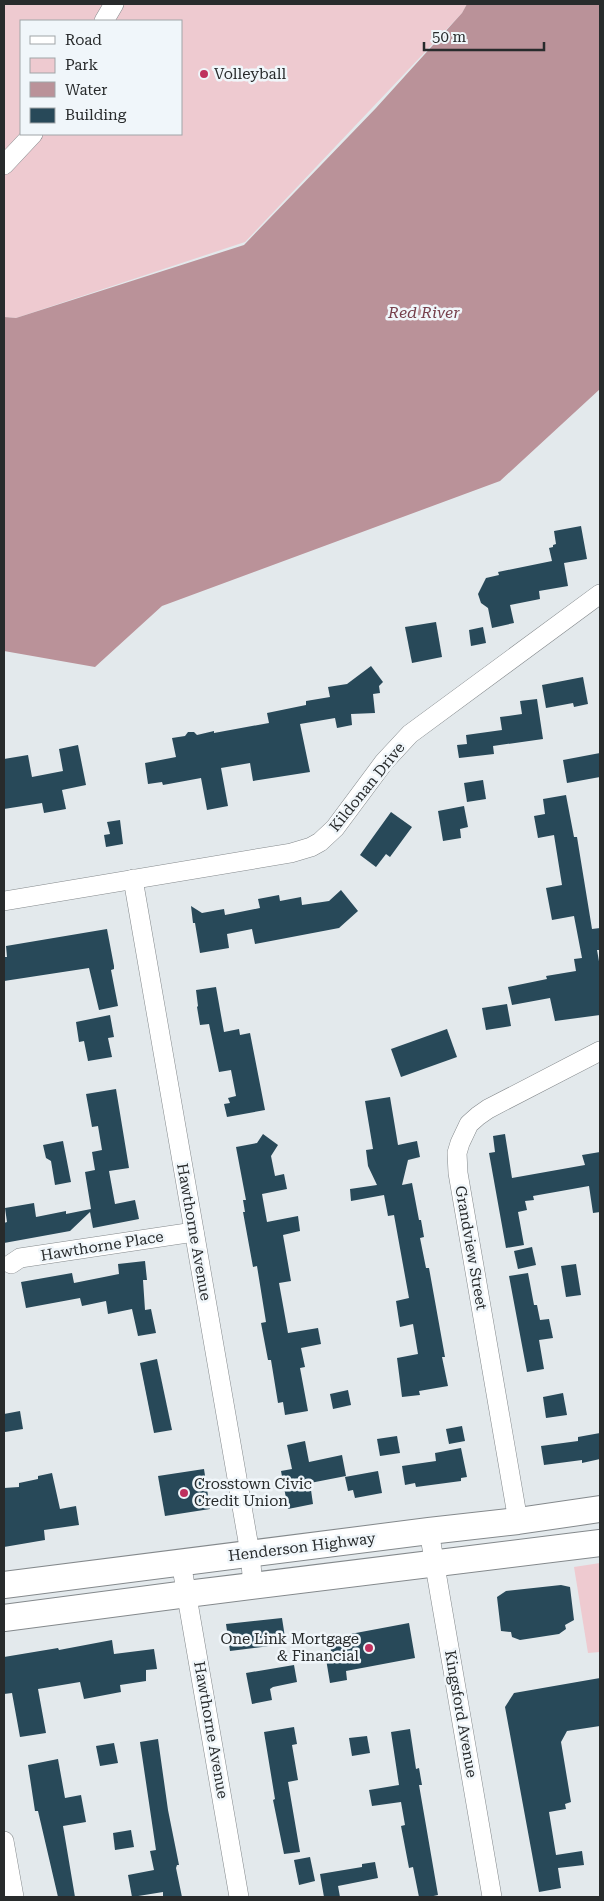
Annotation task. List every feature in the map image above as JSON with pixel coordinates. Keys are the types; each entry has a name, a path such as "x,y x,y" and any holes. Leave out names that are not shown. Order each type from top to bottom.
{"main road":[{"name":"Henderson Highway","path":"4,1585 429,1531 518,1522 600,1509"},
{"path":"4,1618 600,1543"}],"street":[{"path":"105,20 114,4"},
{"path":"4,165 32,135"},
{"name":"Kildonan Drive","path":"4,901 291,853 320,842 341,821 384,762 410,734 600,594"},
{"name":"Hawthorne Avenue","path":"133,879 250,1553 253,1586"},
{"name":"Grandview Street","path":"518,1522 458,1173 457,1153 467,1128 488,1109 600,1051"},
{"name":"Hawthorne Place","path":"11,1264 20,1258 194,1232"},
{"name":"Kingsford Avenue","path":"429,1531 492,1897"},
{"name":"Hawthorne Avenue","path":"181,1562 239,1897"},
{"path":"4,1841 14,1897"}],"green space":[{"path":"4,4 467,4 462,13 245,242 16,318 4,317"},
{"path":"600,1563 600,1652 588,1653 574,1567"}],"water":[{"name":"Red River","path":"467,4 600,4 600,389 500,481 162,606 95,667 4,651 4,317 16,318 244,245 376,108 462,13"}],"building":[{"path":"581,526 587,559 564,563 568,586 539,591 540,599 510,605 514,623 492,628 488,608 481,603 478,594 486,578 499,575 498,572 552,561 549,548 556,544 554,531"},
{"path":"436,622 442,657 412,663 405,627"},
{"path":"483,627 486,643 471,646 469,630"},
{"path":"371,666 383,682 379,686 380,693 373,694 375,713 351,714 352,725 337,728 335,718 300,724 310,772 253,781 250,763 221,768 228,806 207,810 201,778 163,785 162,782 148,784 145,763 176,757 172,738 185,736 188,732 194,732 197,735 269,723 267,713 306,705 306,701 330,697 328,687 347,684"},
{"path":"583,677 588,704 574,707 573,703 546,708 542,685"},
{"path":"537,699 543,739 493,746 494,754 459,758 457,745 467,744 466,735 502,730 500,717 522,714 520,701"},
{"path":"78,745 86,785 62,790 66,809 44,813 42,803 4,809 4,759 28,755 32,777 63,771 59,749"},
{"path":"600,753 600,777 567,783 563,760"},
{"path":"483,780 486,799 467,802 464,783"},
{"path":"566,795 574,837 577,837 592,929 600,928 600,950 597,950 600,967 600,1015 555,1021 550,998 512,1005 508,987 547,979 546,976 576,971 574,959 582,958 574,916 552,920 546,888 562,885 554,835 538,838 534,816 545,814 543,799"},
{"path":"464,806 468,827 460,829 461,838 443,841 438,811"},
{"path":"391,812 412,827 390,857 386,854 376,867 360,855"},
{"path":"120,820 123,844 106,847 104,835 110,834 107,822"},
{"path":"341,890 358,911 339,928 255,944 252,929 227,934 229,948 200,953 191,906 202,913 224,909 225,915 260,908 258,899 279,895 280,901 301,897 302,905 329,901"},
{"path":"107,929 114,966 114,969 111,970 118,1006 99,1010 89,968 4,981 4,957 7,957 6,946"},
{"path":"216,987 224,1032 239,1029 240,1035 250,1033 265,1110 227,1117 224,1104 230,1103 228,1098 236,1096 231,1070 219,1072 209,1024 200,1025 197,1007 196,990"},
{"path":"507,1004 511,1026 486,1030 482,1008"},
{"path":"110,1015 114,1037 108,1038 112,1057 88,1061 84,1041 79,1042 76,1022"},
{"path":"447,1029 457,1057 401,1077 391,1049"},
{"path":"116,1089 129,1168 109,1171 115,1204 135,1200 139,1219 93,1228 90,1212 70,1231 4,1243 4,1223 7,1222 5,1208 34,1203 36,1217 66,1211 66,1214 91,1209 85,1172 95,1170 92,1152 102,1150 98,1126 92,1127 86,1094"},
{"path":"390,1097 398,1145 417,1141 420,1157 408,1160 402,1185 412,1183 419,1220 421,1220 424,1237 420,1238 426,1268 429,1268 445,1357 442,1357 448,1386 419,1391 420,1395 402,1397 397,1358 418,1354 413,1324 400,1327 396,1301 409,1298 394,1215 388,1216 384,1195 351,1201 350,1189 377,1185 368,1166 366,1150 373,1149 365,1101"},
{"path":"263,1134 278,1145 271,1156 275,1176 284,1174 287,1189 262,1194 267,1222 298,1216 300,1231 283,1235 291,1281 279,1283 288,1333 318,1328 321,1344 301,1348 305,1367 300,1368 308,1411 285,1415 283,1402 278,1403 271,1360 268,1360 261,1323 266,1322 257,1266 253,1267 243,1212 245,1212 243,1200 246,1200 236,1147 257,1143"},
{"path":"505,1134 512,1178 585,1165 582,1155 600,1152 600,1212 593,1213 589,1186 533,1196 534,1200 525,1201 527,1210 518,1212 524,1245 506,1248 489,1153 495,1152 493,1136"},
{"path":"63,1141 71,1182 55,1185 51,1161 46,1158 43,1145"},
{"path":"532,1247 536,1265 518,1269 514,1251"},
{"path":"145,1261 147,1280 143,1280 145,1310 151,1309 156,1333 138,1336 132,1309 108,1314 106,1301 82,1306 80,1298 26,1308 21,1282 72,1273 74,1283 119,1274 118,1264"},
{"path":"576,1264 581,1295 566,1297 561,1266"},
{"path":"528,1273 534,1305 537,1305 540,1320 549,1319 553,1338 539,1340 544,1369 527,1372 509,1276"},
{"path":"157,1359 172,1430 154,1433 140,1363"},
{"path":"348,1390 351,1405 333,1409 330,1394"},
{"path":"563,1393 567,1415 546,1418 543,1397"},
{"path":"20,1411 23,1429 5,1432 4,1414"},
{"path":"462,1426 465,1441 449,1444 446,1429"},
{"path":"600,1433 600,1459 582,1463 582,1460 544,1465 541,1446 578,1441 578,1437"},
{"path":"397,1436 400,1453 380,1456 377,1439"},
{"path":"305,1441 309,1462 342,1455 346,1476 310,1483 313,1504 288,1509 281,1471 292,1469 287,1445"},
{"path":"461,1448 467,1477 461,1478 461,1481 416,1487 415,1483 405,1485 402,1466 436,1461 435,1453"},
{"name":"Crosstown Civic Credit Union","path":"204,1469 210,1509 165,1516 158,1476"},
{"path":"378,1471 382,1493 355,1498 353,1490 348,1491 345,1477"},
{"path":"52,1473 60,1509 76,1506 79,1525 44,1530 45,1540 4,1547 4,1488 19,1487 19,1483 38,1479 38,1476"},
{"path":"561,1585 570,1587 574,1620 565,1625 566,1629 559,1634 520,1640 512,1637 511,1632 501,1631 497,1597 506,1591"},
{"path":"282,1618 286,1644 230,1651 226,1624"},
{"name":"One Link Mortgage & Financial","path":"409,1623 415,1658 346,1671 347,1680 330,1683 326,1659 332,1658 329,1638"},
{"path":"112,1640 114,1654 154,1649 157,1669 146,1670 146,1681 120,1685 121,1692 84,1699 80,1682 38,1689 46,1733 20,1737 12,1693 4,1694 4,1657 58,1648 59,1650"},
{"path":"294,1665 297,1682 273,1687 270,1689 272,1700 252,1704 246,1673"},
{"path":"600,1678 600,1726 567,1731 561,1742 571,1802 565,1804 566,1809 549,1812 556,1855 582,1851 584,1865 558,1868 561,1888 539,1892 505,1707 514,1693"},
{"path":"294,1727 297,1744 292,1745 298,1780 288,1782 300,1852 284,1854 273,1800 275,1799 264,1732"},
{"path":"410,1729 416,1769 419,1768 422,1785 419,1785 438,1895 429,1897 419,1897 413,1867 409,1868 401,1826 405,1825 401,1802 372,1806 369,1790 399,1785 391,1732"},
{"path":"367,1736 370,1753 352,1756 349,1738"},
{"path":"158,1739 168,1810 179,1865 176,1868 182,1897 163,1897 163,1892 132,1897 128,1875 154,1870 150,1851 156,1850 140,1742"},
{"path":"114,1743 118,1763 100,1766 96,1746"},
{"path":"58,1759 65,1798 81,1795 86,1822 63,1826 75,1897 58,1897 38,1811 35,1811 28,1765"},
{"path":"131,1830 134,1847 115,1850 113,1833"},
{"path":"310,1857 315,1881 299,1885 294,1860"},
{"path":"375,1862 378,1878 338,1886 340,1897 324,1897 320,1874 362,1867 362,1864"}],"place":[{"name":"Volleyball","path":"204,74"},
{"name":"Crosstown Civic Credit Union","path":"184,1493"},
{"name":"One Link Mortgage & Financial","path":"369,1648"}]}
